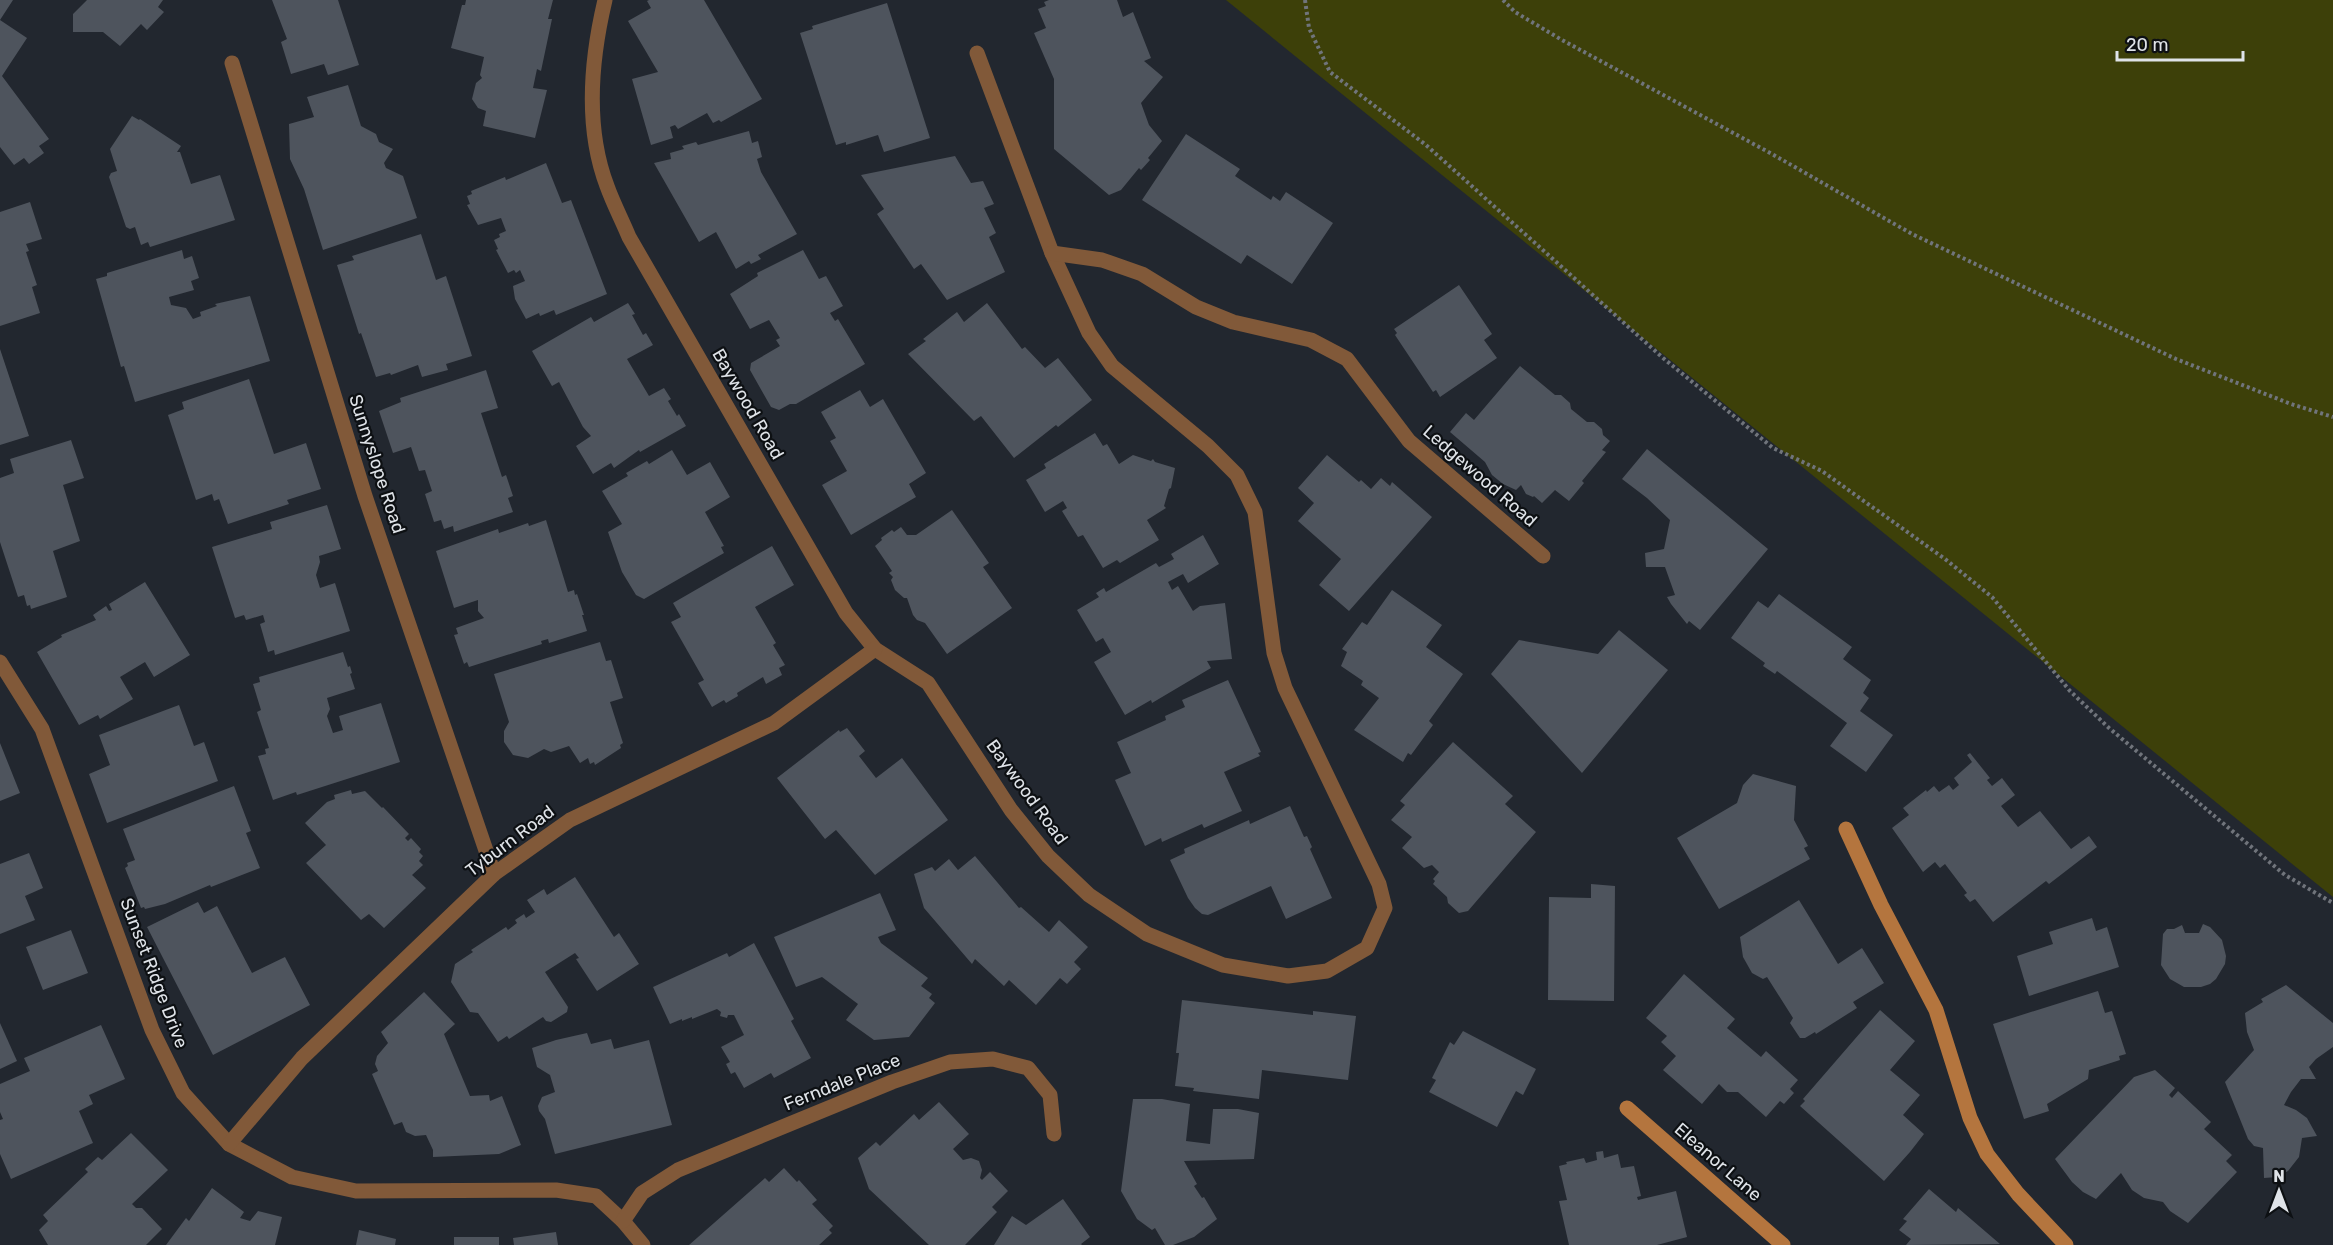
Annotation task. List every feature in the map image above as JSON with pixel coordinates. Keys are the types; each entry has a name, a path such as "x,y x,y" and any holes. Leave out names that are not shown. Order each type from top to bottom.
{"street":[{"name":"Baywood Road","path":"605,0 593,85 596,141 606,185 629,237 846,613 875,649 928,683 1011,810 1048,856 1089,895 1147,934 1223,965 1288,976 1327,971 1367,948 1385,908 1379,884 1285,688 1274,653 1255,512 1237,475 1208,446 1112,366 1089,333 1052,253 977,53"},
{"name":"Sunnyslope Road","path":"232,63 365,496 494,874"},
{"name":"Ledgewood Road","path":"1052,253 1102,260 1142,274 1196,307 1233,322 1311,340 1347,359 1409,441 1543,556"},
{"name":"Tyburn Road","path":"229,1144 302,1058 494,874 570,820 774,723 875,649"},
{"name":"Sunset Ridge Drive","path":"0,662 42,729 152,1030 183,1092 229,1144 292,1178 356,1191 556,1190 596,1196 623,1221 643,1245"},
{"path":"1846,829 1881,905 1936,1010 1970,1118 1987,1155 2018,1194 2066,1245"},
{"name":"Ferndale Place","path":"623,1221 642,1194 678,1170 892,1082 950,1062 993,1059 1028,1068 1050,1095 1054,1134"},
{"name":"Eleanor Lane","path":"1627,1108 1783,1245"}],"path":[{"path":"1305,0 1309,28 1330,72 1426,145 1663,358 1773,448 1822,471 1992,597 2070,691 2109,728 2285,875 2333,903"},
{"path":"1503,0 1515,12 1562,40 1772,154 1912,234 2176,359 2291,404 2333,417"}],"shaded area":[{"path":"1226,0 2333,0 2333,897"}],"building":[{"path":"0,0 13,0 0,20"},
{"path":"87,0 163,0 158,7 164,12 147,30 141,24 120,46 103,32 73,32 73,14"},
{"path":"272,0 338,0 359,65 328,75 324,64 291,74 281,42 287,39"},
{"path":"466,0 553,0 548,19 552,19 541,71 537,69 533,88 547,90 535,138 483,126 486,111 478,108 472,99 476,83 482,78 480,75 484,57 451,48 462,5 465,5"},
{"path":"704,0 762,99 721,122 719,120 713,123 707,113 678,129 675,125 670,127 673,138 651,145 632,79 658,72 628,21 651,8 647,1"},
{"path":"1049,0 1117,0 1123,17 1133,12 1151,58 1144,61 1163,77 1141,103 1149,125 1162,141 1141,170 1139,168 1121,190 1109,195 1054,149 1054,79 1034,33 1046,28 1038,9 1046,6 1044,2"},
{"path":"887,3 930,138 884,152 878,135 846,145 846,142 836,145 800,33 813,29 812,26"},
{"path":"0,20 27,38 2,76 49,139 39,146 44,153 29,164 24,158 14,165 0,147"},
{"path":"348,85 361,126 376,134 379,142 393,149 384,163 386,168 403,176 417,218 323,250 304,189 290,159 289,124 314,117 307,97"},
{"path":"132,116 181,146 177,152 180,152 191,184 220,175 235,220 150,247 148,242 141,245 135,227 130,229 126,227 109,177 111,173 117,171 110,149"},
{"path":"749,131 752,143 758,141 762,157 757,159 761,172 797,234 758,255 761,259 751,264 749,261 736,269 716,232 699,242 654,163 671,159 670,153 684,149 682,146 696,142 698,145"},
{"path":"1186,134 1240,169 1235,176 1271,200 1273,196 1280,201 1286,192 1333,223 1292,284 1247,255 1241,264 1142,200"},
{"path":"955,156 971,183 983,181 994,204 984,208 996,233 989,237 1005,272 947,300 921,264 914,269 877,214 884,209 861,175"},
{"path":"546,163 562,203 571,200 607,294 556,315 554,310 526,319 515,299 513,286 525,281 520,270 516,273 514,270 508,273 496,250 498,249 494,240 506,231 501,218 478,225 467,205 470,204 467,196 472,194 471,191 505,177 506,180"},
{"path":"30,202 42,239 26,244 29,251 26,252 37,285 32,287 40,313 0,326 0,212"},
{"path":"421,234 436,280 446,276 472,356 446,364 448,370 422,377 418,365 391,375 390,373 376,377 361,333 359,334 337,265 354,260 352,256"},
{"path":"182,250 184,259 192,256 199,278 191,281 194,290 169,297 171,305 186,308 193,319 201,316 200,312 217,306 215,304 250,296 270,361 135,402 124,366 121,367 96,279 107,276 107,273"},
{"path":"803,250 819,279 826,276 843,306 830,313 835,321 838,319 865,364 796,404 790,404 779,410 771,407 750,370 751,363 780,346 776,340 780,338 769,320 750,329 730,294 758,276 757,273"},
{"path":"1459,285 1492,334 1484,340 1497,358 1440,397 1436,390 1433,392 1395,335 1397,333 1394,329"},
{"path":"628,303 643,335 646,333 653,345 627,359 649,396 664,388 671,399 668,401 686,426 640,452 639,450 614,468 611,463 593,474 576,446 591,436 583,427 559,382 552,386 532,351 591,317 594,322"},
{"path":"987,303 1022,349 1025,347 1045,368 1058,358 1092,400 1014,458 981,416 974,421 908,354 926,341 923,339 957,312 964,322"},
{"path":"0,349 29,436 0,445"},
{"path":"1520,366 1555,395 1561,395 1570,403 1571,409 1587,422 1594,422 1610,441 1602,450 1606,452 1569,501 1555,490 1542,503 1534,496 1526,494 1521,485 1516,490 1503,484 1492,475 1485,462 1450,432 1466,413 1474,420"},
{"path":"486,370 498,408 481,413 502,477 506,475 513,496 508,498 513,512 454,532 453,526 444,529 441,520 434,522 425,494 432,491 425,470 419,471 411,447 393,453 379,411 401,402 400,398"},
{"path":"249,379 274,454 306,443 321,489 287,500 289,504 228,524 219,499 214,501 212,494 196,500 168,415 184,409 182,402"},
{"path":"860,390 870,407 883,399 926,473 909,484 916,497 851,535 822,485 847,471 830,441 836,438 821,412"},
{"path":"1095,433 1103,446 1107,444 1119,464 1133,455 1151,461 1153,459 1155,462 1175,468 1164,506 1166,508 1147,520 1159,540 1120,563 1117,560 1103,568 1083,535 1078,537 1062,511 1067,508 1063,501 1045,512 1026,480 1046,468 1044,464"},
{"path":"71,440 84,478 63,485 80,541 53,551 67,597 31,609 30,605 27,606 24,595 18,597 0,542 0,478 14,473 10,459"},
{"path":"1647,449 1768,549 1700,630 1689,621 1687,624 1667,597 1675,595 1665,567 1646,567 1645,553 1664,549 1670,520 1622,479"},
{"path":"672,450 687,475 710,462 730,497 705,512 724,546 721,547 724,553 644,599 636,595 622,572 608,532 622,524 602,491 628,476 626,473 647,461 649,464"},
{"path":"1327,455 1371,489 1381,478 1390,486 1392,482 1432,517 1349,611 1319,585 1341,559 1298,521 1314,503 1298,488"},
{"path":"327,505 341,549 319,556 320,562 316,575 320,588 335,583 350,631 275,655 274,650 268,652 260,624 265,622 263,615 246,620 244,615 235,618 212,547 272,529 270,522"},
{"path":"952,510 989,563 983,567 1012,608 947,654 925,623 917,620 913,615 907,598 895,590 891,580 893,577 889,573 892,571 875,546 882,540 881,538 901,527 907,535 916,535"},
{"path":"546,520 568,592 574,590 575,595 577,594 587,631 549,643 548,639 541,641 542,644 469,667 467,662 464,664 454,635 458,634 456,628 484,618 478,611 478,600 454,608 436,551 498,529 499,533 528,523 529,526"},
{"path":"1203,535 1219,564 1188,583 1183,574 1168,582 1172,590 1178,586 1193,611 1200,606 1225,603 1232,659 1207,661 1211,668 1152,703 1151,700 1125,715 1094,662 1111,652 1103,638 1096,642 1077,610 1099,597 1096,593 1104,588 1106,592 1156,563 1159,567 1174,559 1171,554"},
{"path":"772,546 794,585 755,607 776,643 773,645 785,665 779,668 782,675 766,684 763,677 737,693 738,696 712,707 698,683 704,680 671,622 681,617 673,603"},
{"path":"145,582 190,655 154,677 145,662 120,677 133,699 100,719 98,715 79,725 37,652 62,637 61,635 96,620 93,615 106,606 109,611 112,610 109,604"},
{"path":"1392,590 1442,625 1426,647 1463,674 1429,721 1433,725 1411,755 1408,753 1403,762 1354,730 1379,698 1361,685 1363,681 1341,666 1347,652 1342,649 1362,622 1367,625"},
{"path":"1779,594 1852,647 1843,659 1871,680 1863,693 1869,698 1860,711 1893,735 1866,772 1830,746 1847,723 1777,671 1775,674 1763,666 1765,663 1731,638 1758,601 1768,608"},
{"path":"1619,630 1668,670 1582,773 1491,674 1519,640 1598,654"},
{"path":"600,642 606,661 611,660 623,698 610,702 623,743 620,745 621,748 595,765 594,762 590,764 588,758 580,763 569,746 551,752 544,749 528,758 513,755 504,742 504,731 509,722 494,674"},
{"path":"343,652 348,667 350,666 355,689 327,698 330,709 327,716 333,733 343,730 339,716 381,703 400,762 297,795 296,792 273,800 258,756 266,754 265,749 269,748 257,712 261,710 253,684 260,682 259,677"},
{"path":"1228,680 1261,752 1258,753 1260,756 1224,772 1242,811 1204,828 1202,824 1162,842 1161,838 1145,846 1115,780 1131,773 1117,742 1166,720 1165,716 1185,707 1182,700"},
{"path":"179,705 194,746 204,742 218,781 107,823 89,774 110,765 99,735"},
{"path":"847,728 865,751 859,756 876,778 902,758 948,820 875,875 836,830 825,839 777,778 839,730 840,732"},
{"path":"1453,742 1513,796 1505,804 1536,832 1468,911 1459,913 1433,884 1435,881 1433,879 1439,872 1432,865 1424,868 1402,848 1412,837 1391,820 1405,805 1400,801"},
{"path":"0,743 20,793 0,801"},
{"path":"1970,753 1990,778 1987,780 1992,786 2002,778 2015,795 2001,806 2018,827 2040,811 2071,849 2089,836 2097,847 2049,884 2046,881 1993,922 1975,899 1970,902 1964,895 1967,893 1945,864 1940,868 1935,862 1923,872 1892,828 1909,815 1903,808 1926,790 1927,792 1934,786 1939,792 1949,785 1953,790 1959,785 1954,778 1972,762 1967,755"},
{"path":"1753,774 1796,786 1794,820 1808,846 1804,848 1810,859 1719,909 1677,838 1737,803 1743,785"},
{"path":"234,786 251,831 246,833 260,868 211,887 210,885 165,904 141,908 125,868 128,866 127,863 135,860 123,829"},
{"path":"351,790 352,794 365,791 383,807 409,834 405,838 408,841 411,838 421,849 419,852 423,856 419,861 423,865 412,875 426,888 384,928 369,914 361,920 306,863 326,845 305,823 327,802 335,799 334,795"},
{"path":"1290,806 1304,837 1307,836 1312,847 1310,849 1332,898 1286,919 1271,886 1208,915 1202,914 1195,908 1170,860 1185,853 1184,849 1249,820 1250,824"},
{"path":"29,853 43,888 25,896 35,920 0,934 0,864"},
{"path":"975,856 1019,908 1021,907 1049,932 1059,920 1088,947 1074,962 1081,969 1067,984 1060,978 1036,1005 1009,980 1004,986 975,959 972,964 924,908 914,874 932,867 935,871 949,859 958,870"},
{"path":"575,877 614,937 619,933 639,964 597,991 576,959 579,958 575,953 545,972 568,1007 567,1012 551,1022 546,1021 543,1017 509,1039 507,1036 498,1042 478,1013 470,1012 451,982 455,964 473,952 471,950 506,927 508,930 517,923 515,920 524,914 526,918 535,912 527,900 544,889 547,895"},
{"path":"1591,884 1615,886 1614,1001 1548,1000 1549,897 1591,898"},
{"path":"880,893 896,930 878,937 881,943 928,978 921,986 932,994 929,998 935,1003 909,1037 874,1040 846,1020 858,1004 822,977 796,987 774,937"},
{"path":"1799,900 1838,964 1862,948 1884,983 1853,1002 1857,1008 1816,1034 1815,1032 1805,1038 1800,1038 1790,1023 1793,1018 1767,977 1763,979 1752,973 1743,957 1740,937"},
{"path":"198,902 204,913 217,906 252,973 285,957 310,1005 213,1055 147,927"},
{"path":"2092,918 2096,931 2107,927 2119,967 2029,996 2017,956 2053,944 2049,932"},
{"path":"2203,924 2210,927 2222,940 2226,956 2225,964 2210,984 2201,987 2184,987 2170,979 2161,965 2163,934 2167,929 2174,929 2182,925 2185,933 2199,933"},
{"path":"71,930 88,973 43,990 26,947"},
{"path":"754,943 794,1019 791,1021 811,1058 774,1078 771,1073 744,1088 735,1072 731,1074 726,1064 730,1062 721,1047 744,1035 734,1015 728,1015 727,1018 720,1016 721,1012 717,1009 692,1019 692,1017 682,1021 682,1019 670,1024 653,987 727,953 729,957"},
{"path":"1684,974 1735,1019 1727,1028 1761,1057 1766,1051 1798,1080 1790,1089 1794,1093 1784,1104 1780,1101 1766,1117 1738,1092 1727,1092 1719,1084 1702,1104 1663,1070 1676,1056 1661,1042 1667,1036 1646,1018"},
{"path":"2286,985 2333,1023 2333,1047 2309,1067 2316,1079 2301,1079 2284,1105 2307,1118 2317,1136 2302,1138 2299,1157 2288,1171 2277,1177 2264,1178 2263,1148 2254,1146 2248,1139 2225,1082 2254,1050 2247,1032 2245,1013 2263,1002 2261,999"},
{"path":"2098,991 2105,1013 2112,1011 2126,1054 2119,1056 2120,1060 2089,1070 2088,1079 2047,1104 2049,1111 2024,1119 1993,1024"},
{"path":"424,992 455,1024 444,1034 470,1096 489,1095 490,1101 502,1096 521,1145 499,1154 433,1157 433,1150 426,1135 415,1136 406,1132 402,1122 394,1125 372,1074 378,1071 375,1064 377,1056 388,1043 381,1032"},
{"path":"1182,1000 1313,1015 1313,1011 1356,1016 1348,1080 1262,1070 1259,1099 1193,1091 1194,1088 1175,1086"},
{"path":"1880,1010 1915,1041 1890,1070 1920,1095 1903,1115 1924,1134 1884,1181 1800,1106 1805,1101 1803,1099"},
{"path":"0,1023 17,1061 0,1069"},
{"path":"101,1025 125,1079 89,1095 93,1104 79,1111 93,1143 11,1179 0,1154 0,1120 3,1119 0,1112 0,1084 30,1071 24,1058"},
{"path":"1463,1031 1536,1069 1523,1095 1516,1091 1497,1127 1429,1092 1436,1080 1432,1078 1450,1042 1454,1045"},
{"path":"587,1033 591,1044 611,1039 614,1049 649,1040 672,1125 555,1154 545,1119 538,1106 542,1097 555,1092 550,1075 537,1067 532,1048"},
{"path":"2155,1070 2175,1088 2169,1095 2172,1098 2178,1091 2211,1122 2204,1129 2232,1155 2226,1161 2237,1172 2188,1223 2170,1211 2163,1202 2144,1198 2132,1190 2121,1173 2096,1199 2083,1192 2072,1182 2055,1159 2134,1077"},
{"path":"1133,1099 1162,1099 1190,1104 1186,1141 1210,1144 1213,1109 1238,1109 1259,1113 1254,1159 1184,1161 1197,1184 1194,1186 1202,1198 1204,1197 1217,1219 1194,1237 1173,1245 1165,1245 1155,1228 1152,1230 1137,1219 1121,1191"},
{"path":"939,1102 969,1134 953,1149 963,1160 971,1158 979,1161 982,1180 990,1172 1008,1191 992,1207 997,1212 965,1245 929,1245 869,1189 858,1158 876,1142 880,1146 914,1114 919,1120"},
{"path":"131,1133 168,1170 132,1204 136,1208 142,1208 162,1229 146,1245 48,1245 39,1230 48,1221 43,1215 88,1172 85,1169 98,1157 102,1160"},
{"path":"1603,1151 1604,1158 1618,1154 1621,1168 1634,1166 1641,1196 1637,1197 1638,1200 1676,1191 1687,1237 1657,1245 1569,1245 1559,1201 1567,1200 1559,1166 1584,1158 1586,1163 1597,1160 1596,1152"},
{"path":"784,1168 797,1182 799,1180 817,1200 812,1204 833,1226 829,1230 832,1233 819,1245 689,1245 765,1178 769,1182"},
{"path":"212,1188 244,1212 240,1218 250,1221 258,1211 282,1217 275,1245 166,1245 186,1218 189,1221"},
{"path":"1929,1189 1956,1212 1958,1208 2000,1244 1906,1245 1911,1239 1899,1230 1907,1221 1903,1219"},
{"path":"1063,1199 1090,1237 1082,1245 994,1245 1012,1216 1026,1225"},
{"path":"359,1230 396,1239 395,1245 356,1245"},
{"path":"556,1232 558,1245 514,1245 513,1238"},
{"path":"454,1237 499,1237 499,1245 454,1245"}]}
